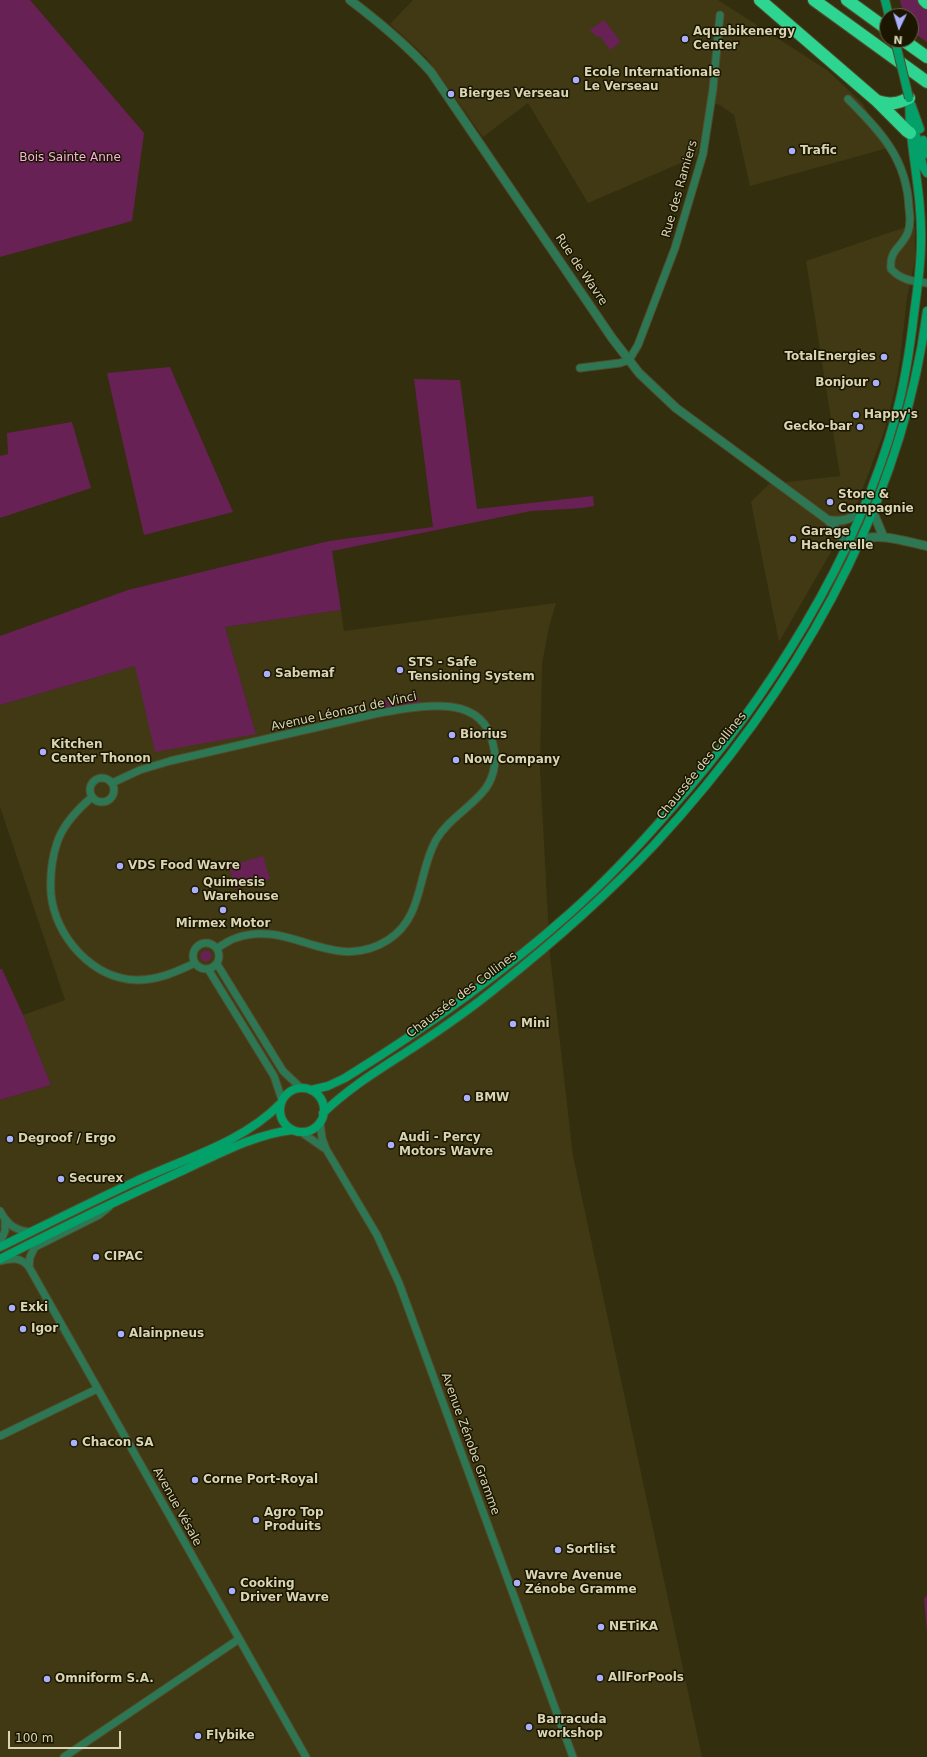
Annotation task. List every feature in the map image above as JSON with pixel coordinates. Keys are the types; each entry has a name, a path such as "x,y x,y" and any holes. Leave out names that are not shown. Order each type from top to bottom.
{"highway":[{"path":"760,0 877,101 910,133"},
{"path":"814,0 927,82"},
{"path":"847,0 879,23"},
{"path":"924,0 927,3"},
{"path":"914,48 927,57"},
{"path":"877,101 886,104 896,103 908,98"}],"main road":[{"path":"897,48 913,116 927,154"},
{"path":"864,506 885,451 903,384 918,282 922,244 918,180 910,133 913,116"},
{"path":"913,116 923,167 927,173"},
{"name":"Chaussée des Collines","path":"323,1113 350,1089 451,1022 496,988 568,927 653,845 700,791 736,746 770,699 802,647 825,609 861,540 873,512 905,423 920,362 927,311"},
{"name":"Chaussée des Collines","path":"311,1090 328,1086 345,1078 409,1038 495,976 569,914 647,836 693,784 729,738 781,662 817,602 845,550 864,506"},
{"path":"0,1248 250,1129 268,1116 290,1091 301,1088 311,1090 321,1100 323,1113 320,1122 315,1127 271,1134 250,1141 116,1202 0,1260"},
{"path":"281,1102 280,1110 283,1122 297,1131"}],"street":[{"name":"Rue de Wavre","path":"350,0 390,31 431,72 629,360 651,385 676,408 828,520 839,532 845,550"},
{"name":"Rue des Ramiers","path":"629,360 638,345 675,248 703,154 713,89 720,15"},
{"path":"848,99 878,129 899,163 909,190 910,222 908,232 892,254 891,269 901,278 927,283"},
{"path":"580,368 605,366 629,360"},
{"path":"828,520 844,521 851,519 864,506"},
{"path":"873,512 883,536"},
{"path":"861,540 875,535 927,546"},
{"name":"Avenue Léonard de Vinci","path":"112,783 140,770 170,761 393,711 424,707 449,706 467,711 486,727 492,738 495,753 494,771 487,787 448,823 437,839 423,871 412,916 400,930 388,940 372,949 336,952 316,947 297,938 255,934 235,938 217,948"},
{"path":"104,778 112,783 114,791 109,800 99,802 92,797 90,791 94,781 104,778"},
{"path":"92,797 79,809 66,825 58,842 55,854 51,894 55,911 64,932 77,951 93,965 113,975 135,980 155,979 195,963"},
{"path":"209,943 217,948 220,958 217,964 208,969 202,969 195,963 193,952 199,945 209,943"},
{"path":"217,964 282,1071 301,1088"},
{"path":"208,969 274,1076 281,1102"},
{"name":"Avenue Zénobe Gramme","path":"320,1122 322,1138 326,1149 377,1235 399,1283 573,1757"},
{"name":"Avenue Zénobe Gramme","path":"297,1131 326,1149"},
{"path":"29,1267 30,1257 35,1247 99,1215 116,1202"},
{"path":"0,1211 5,1220 11,1226 19,1230 31,1232"},
{"path":"0,1242 5,1231 5,1220"},
{"path":"0,1260 16,1258 24,1261 29,1267"},
{"name":"Avenue Vésale","path":"29,1267 306,1757"},
{"path":"0,1436 97,1389"},
{"path":"64,1757 239,1639"}],"shaded area":[{"name":"Ecole Internationale Le Verseau","path":"413,0 718,0 827,70 863,104 888,148 750,186 734,115 720,105 708,102 697,156 588,203 528,103 483,137 426,57 390,24"},
{"path":"915,227 915,260 907,298 900,360 895,389 884,432 854,512 779,642 751,502 769,484 840,476 806,261 903,228"},
{"path":"556,603 549,627 542,664 540,769 550,955 573,1156 702,1757 0,1757 0,1100 51,1085 23,1015 65,1000 0,807 0,705 135,666 256,734 225,627 341,610 344,631"}],"green space":[{"name":"Bois Sainte Anne","path":"0,0 30,0 144,133 132,221 0,257"},
{"path":"900,0 927,0 927,42 919,36 919,8 902,8"},
{"path":"604,20 621,42 610,50 600,36 597,37 590,30"},
{"path":"170,367 233,512 144,535 107,373"},
{"path":"414,379 460,380 477,509 593,496 594,506 531,511 332,551 341,610 225,627 256,734 155,752 135,666 0,705 0,636 128,590 329,541 433,527"},
{"path":"72,422 91,488 0,518 0,456 8,454 7,433"},
{"path":"418,696 419,703 383,707 383,701"},
{"path":"263,856 270,879 235,889 229,866"},
{"path":"204,951 208,951 210,952 210,960 204,961 201,958 201,954"},
{"path":"0,969 2,969 23,1015 51,1085 0,1100"},
{"path":"927,1595 927,1633 924,1599"}],"place":[{"name":"Aquabikenergy Center","path":"685,39"},
{"name":"Ecole Internationale Le Verseau","path":"576,80"},
{"name":"Bierges Verseau","path":"451,94"},
{"name":"Trafic","path":"792,151"},
{"name":"TotalEnergies","path":"884,357"},
{"name":"Bonjour","path":"876,383"},
{"name":"Happy's","path":"856,415"},
{"name":"Gecko-bar","path":"860,427"},
{"name":"Store & Compagnie","path":"830,502"},
{"name":"Garage Hacherelle","path":"793,539"},
{"name":"STS - Safe Tensioning System","path":"400,670"},
{"name":"Sabemaf","path":"267,674"},
{"name":"Biorius","path":"452,735"},
{"name":"Kitchen Center Thonon","path":"43,752"},
{"name":"Now Company","path":"456,760"},
{"name":"VDS Food Wavre","path":"120,866"},
{"name":"Quimesis Warehouse","path":"195,890"},
{"name":"Mirmex Motor","path":"223,910"},
{"name":"Mini","path":"513,1024"},
{"name":"BMW","path":"467,1098"},
{"name":"Degroof / Ergo","path":"10,1139"},
{"name":"Audi - Percy Motors Wavre","path":"391,1145"},
{"name":"Securex","path":"61,1179"},
{"name":"CIPAC","path":"96,1257"},
{"name":"Exki","path":"12,1308"},
{"name":"Igor","path":"23,1329"},
{"name":"Alainpneus","path":"121,1334"},
{"name":"Chacon SA","path":"74,1443"},
{"name":"Corne Port-Royal","path":"195,1480"},
{"name":"Agro Top Produits","path":"256,1520"},
{"name":"Sortlist","path":"558,1550"},
{"name":"Wavre Avenue Zénobe Gramme","path":"517,1583"},
{"name":"Cooking Driver Wavre","path":"232,1591"},
{"name":"NETiKA","path":"601,1627"},
{"name":"AllForPools","path":"600,1678"},
{"name":"Omniform S.A.","path":"47,1679"},
{"name":"Barracuda workshop","path":"529,1727"},
{"name":"Flybike","path":"198,1736"}]}
